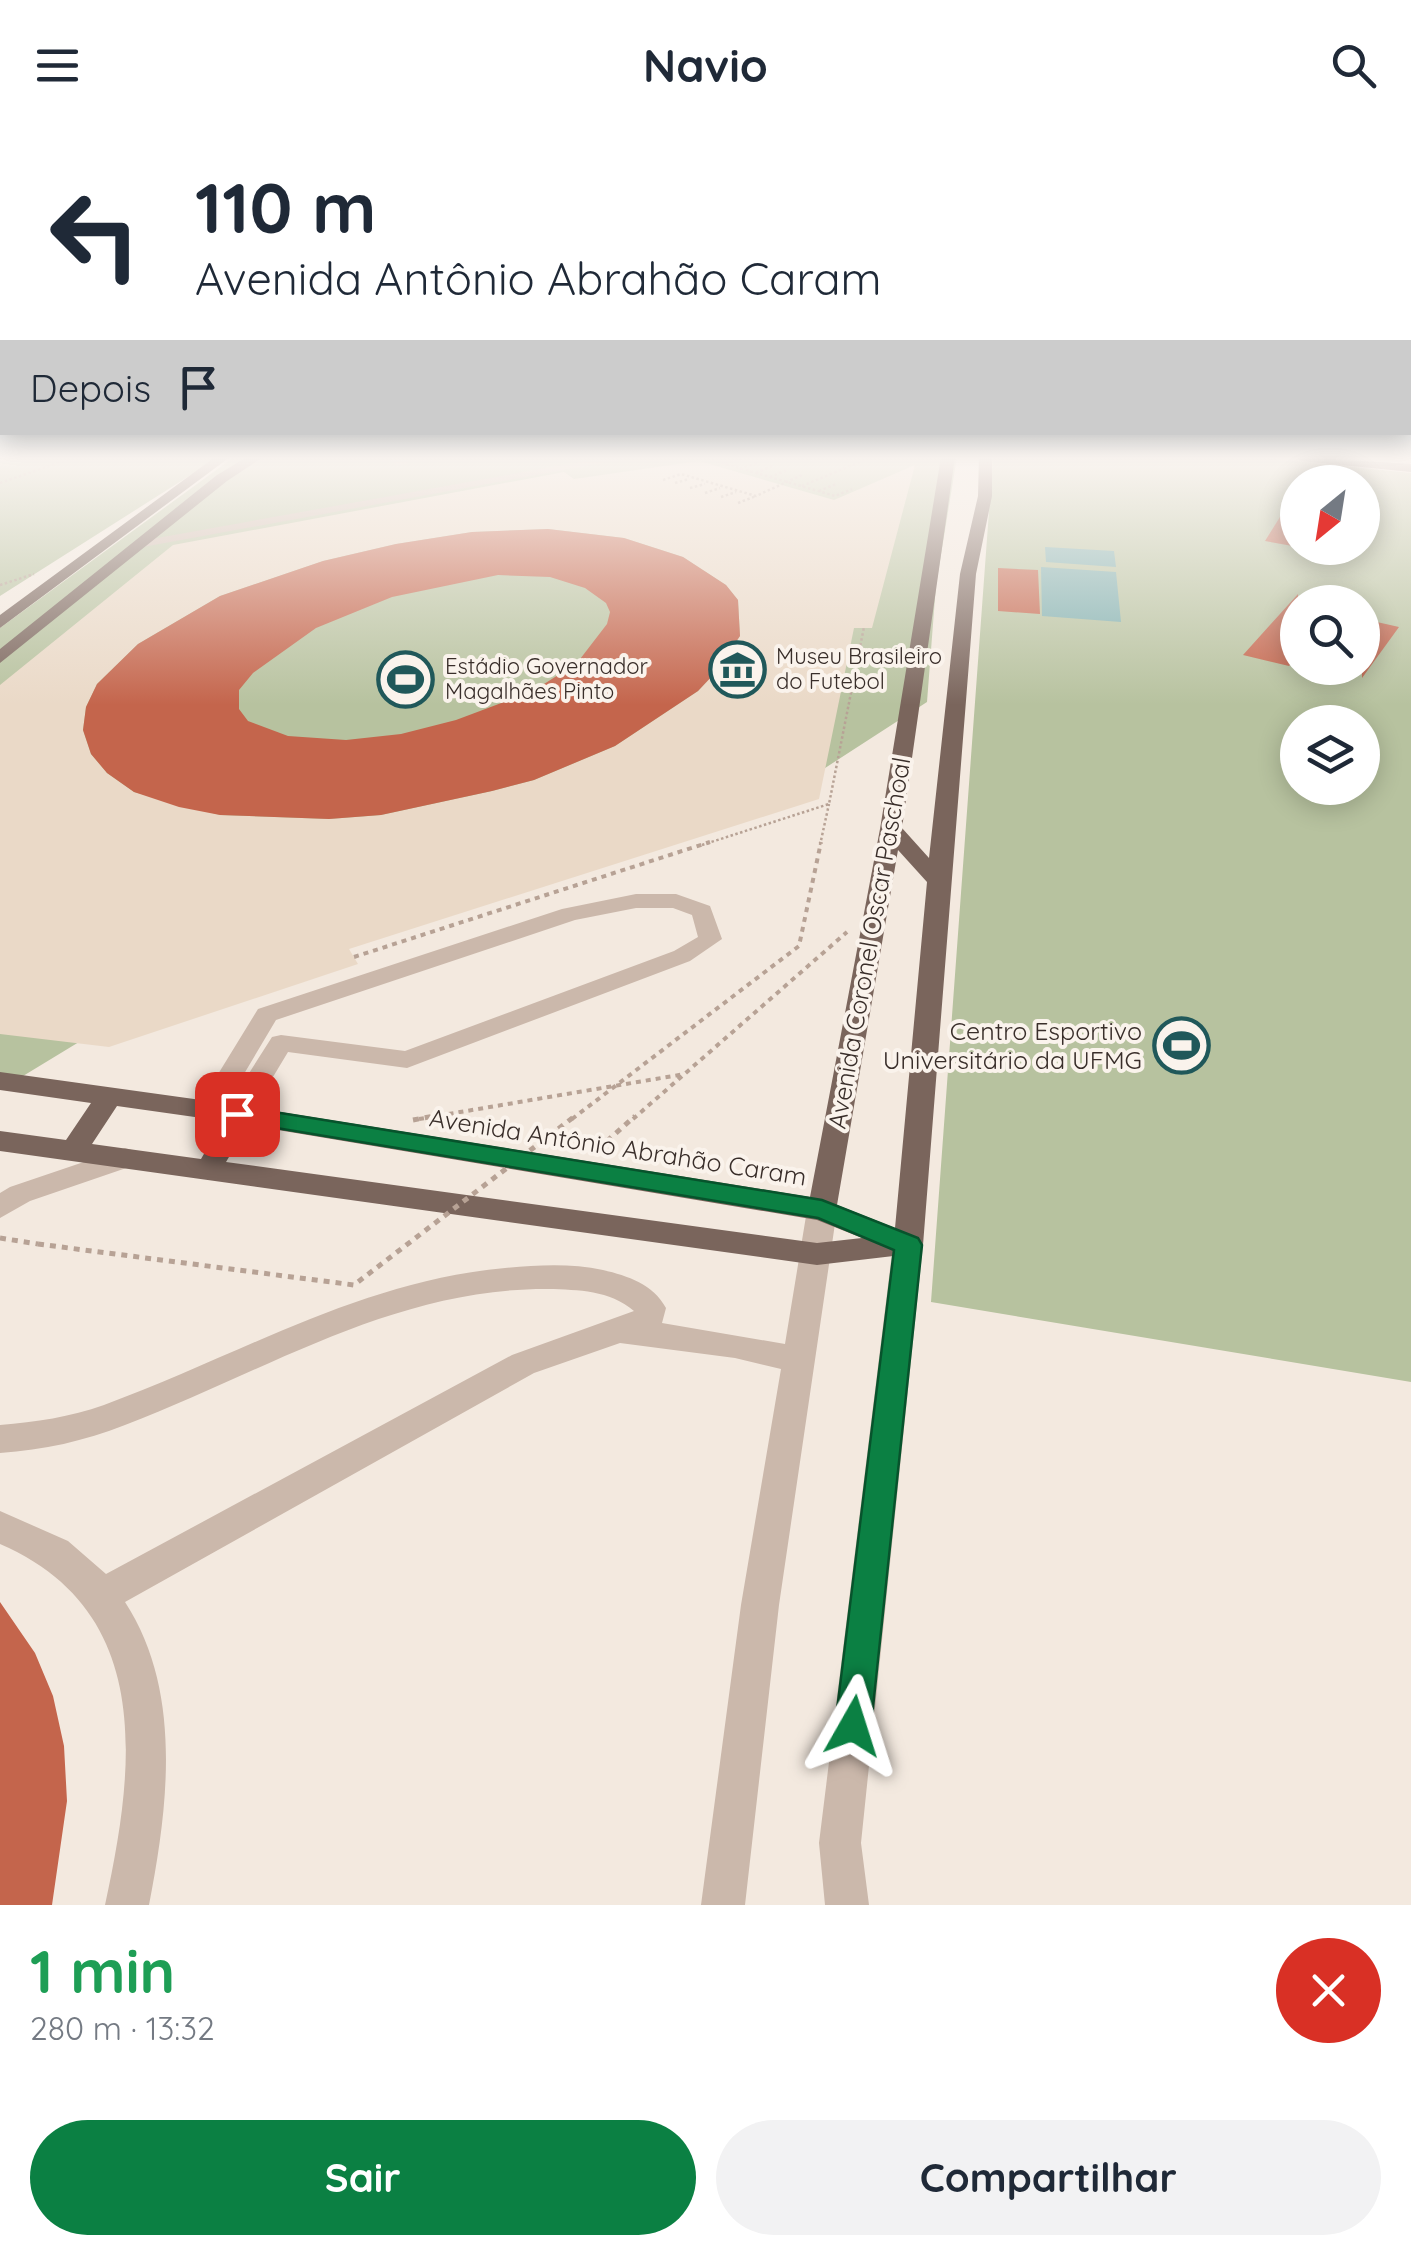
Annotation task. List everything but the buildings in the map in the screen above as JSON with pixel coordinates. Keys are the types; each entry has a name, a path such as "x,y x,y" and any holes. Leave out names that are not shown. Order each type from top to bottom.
{"main road":[{"path":"0,658 146,540"},
{"name":"Avenida Coronel Oscar Paschoal","path":"822,1210 891,830 930,582 945,540"},
{"name":"Avenida Coronel Oscar Paschoal","path":"908,1245 968,574 966,540"},
{"path":"0,623 106,541 143,542"},
{"path":"930,582 968,574"},
{"path":"0,647 31,635"},
{"path":"891,830 938,881"},
{"name":"Avenida Antônio Abrahão Caram","path":"0,1082 228,1113 822,1210 908,1245"},
{"path":"73,1151 108,1096"},
{"path":"208,1170 228,1113"},
{"path":"0,1141 817,1254 908,1245"}],"street":[{"path":"143,542 156,540"},
{"path":"676,901 702,911 710,940 682,956 408,1060 281,1043 228,1113 267,1015 570,914 636,902 676,901"},
{"path":"0,1206 20,1194 125,1158"},
{"name":"Avenida Coronel Oscar Paschoal","path":"723,1905 760,1605 822,1210"},
{"name":"Avenida Coronel Oscar Paschoal","path":"847,1905 840,1843 908,1245"},
{"path":"0,1438 46,1438 109,1418 376,1306 456,1283 525,1275 593,1280 642,1296 650,1308 648,1320 523,1364 101,1596"},
{"path":"622,1331 734,1346 800,1360"},
{"path":"0,1527 62,1557 101,1596 120,1628 142,1700 149,1753 142,1844 127,1905"}],"path":[{"path":"0,1238 354,1285 799,946 864,628"},
{"path":"354,957 829,804"},
{"path":"572,1172 877,906"},
{"path":"413,1120 688,1073"}],"green space":[{"path":"0,540 88,540 0,596"},
{"path":"121,540 943,540 927,702 788,792 158,994 0,1090 0,628"},
{"name":"Centro Esportivo Universitário da UFMG","path":"987,540 1280,540 1280,565 1380,565 1380,540 1411,540 1411,1382 931,1302"}],"shaded area":[{"path":"201,540 422,540 323,561 220,596 138,644 97,684 86,707 83,730 91,754 107,773 134,792 220,815 329,819 381,815 534,780 615,746 698,691 740,636 738,600 726,585 683,557 630,540 895,540 872,628 854,628 819,799 349,949 358,964 109,1047 0,1034 0,685 173,545"}],"water":[{"path":"1045,547 1114,551 1116,567 1046,562"},
{"path":"1041,567 1116,572 1121,622 1042,616"}],"place":[{"name":"Museu Brasileiro do Futebol","path":"737,669"},
{"name":"Estádio Governador Magalhães Pinto","path":"406,679"},
{"name":"Centro Esportivo Universitário da UFMG","path":"1181,1045"}],"route":[{"path":"237,1114 822,1210 908,1245 853,1726"}]}
